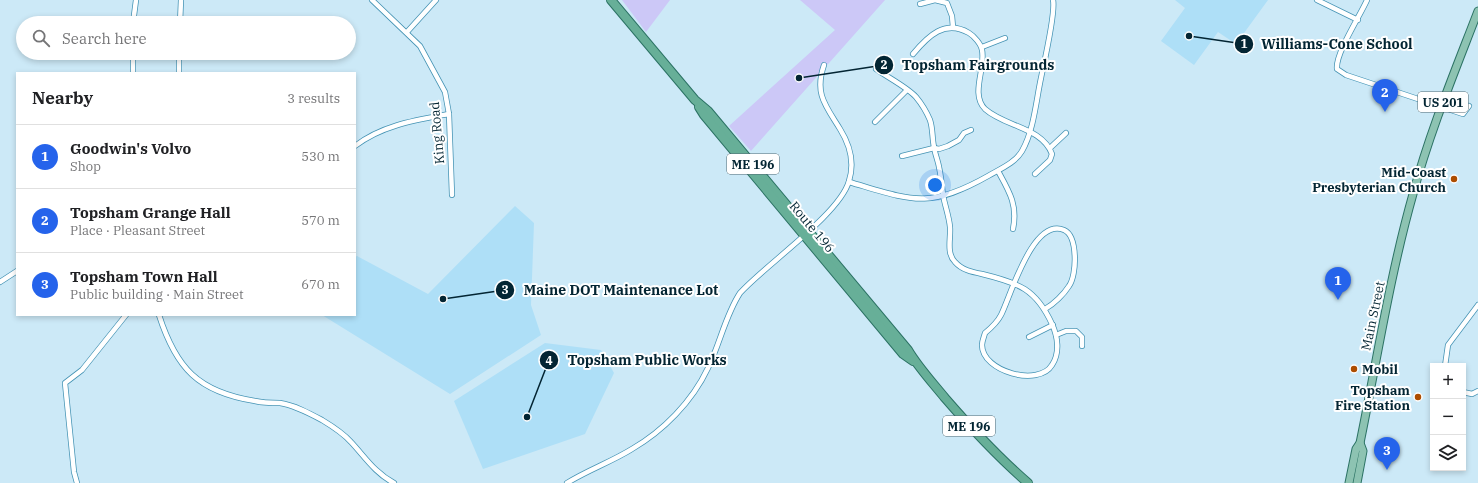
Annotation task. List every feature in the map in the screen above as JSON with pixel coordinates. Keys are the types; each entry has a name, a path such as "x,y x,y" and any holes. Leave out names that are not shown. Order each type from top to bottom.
{"highway":[{"name":"Route 196","path":"611,0 695,100 704,115 806,233 903,354 916,364 998,457 1028,483"}],"main road":[{"name":"US 201","path":"1441,107 1478,11"},
{"name":"Main Street","path":"1349,483 1356,449 1360,443 1393,280 1413,194 1441,107"},
{"name":"Main Street","path":"1357,483 1362,451 1360,443"}],"street":[{"path":"134,16 136,0"},
{"path":"180,16 181,0"},
{"name":"King Road","path":"372,0 420,46 445,92 448,114 452,195"},
{"path":"407,32 436,0"},
{"path":"920,4 935,0 947,3 952,16 953,27"},
{"path":"849,182 901,197 918,200 943,196 968,187 1008,165 1020,153 1030,131 1045,60 1053,0"},
{"path":"1317,0 1358,20"},
{"path":"1368,0 1341,50 1336,63 1337,69 1346,75 1463,114 1469,106"},
{"path":"913,54 927,38 939,31 953,27 971,34 982,47 979,95 985,108 992,114 1030,131 1050,148 1052,154 1050,160 1035,174"},
{"path":"982,47 1005,38"},
{"path":"133,60 133,72"},
{"path":"179,60 179,72"},
{"path":"567,483 650,438 672,418 692,394 708,368 733,303 740,293 806,233 839,200 849,182 852,159 848,142 826,109 820,88 820,74 824,65"},
{"path":"876,69 915,96 930,120 950,229 950,253 954,261 969,271 1015,284 1028,291 1045,309 1053,325 1058,343 1056,355 1052,366 1044,373 1029,376 1009,373 996,368 986,356 982,346 985,333 993,326 1000,316 1015,284 1024,260 1040,237 1047,230 1056,227 1066,230 1073,240 1074,273 1070,285 1045,309"},
{"path":"875,122 907,90"},
{"path":"356,145 362,140 403,122 448,114"},
{"path":"902,156 948,146 959,140 964,132 970,130"},
{"path":"1050,148 1066,133"},
{"path":"998,171 1011,194 1016,216 1013,229"},
{"path":"0,282 16,272"},
{"path":"1445,363 1448,345 1478,304"},
{"path":"77,483 74,472 65,383 82,370 125,316"},
{"path":"159,316 167,340 178,361 200,381 227,394 255,402 286,405 320,419 344,435 368,462 394,483"},
{"path":"1029,337 1053,325"},
{"path":"1056,335 1066,330 1076,330 1082,337 1082,346"},
{"path":"1466,393 1472,394 1478,392"}],"shaded area":[{"path":"622,0 670,0 646,32"},
{"path":"800,0 885,0 751,151 729,126 835,30"},
{"path":"1175,0 1268,0 1236,44 1218,32 1194,65 1161,41 1185,8"},
{"path":"515,206 534,223 531,305 541,335 450,394 324,316 356,316 357,256 428,294"},
{"path":"545,343 601,350 614,373 585,434 483,469 454,401"}],"place":[{"name":"Williams-Cone School","path":"1189,36"},
{"name":"Topsham Fairgrounds","path":"799,78"},
{"name":"Topsham Grange Hall","path":"1385,112"},
{"name":"Mid-Coast Presbyterian Church","path":"1454,179"},
{"name":"Maine DOT Maintenance Lot","path":"443,299"},
{"name":"Goodwin's Volvo","path":"1338,300"},
{"name":"Mobil","path":"1354,369"},
{"name":"Topsham Fire Station","path":"1418,397"},
{"name":"Topsham Public Works","path":"527,417"},
{"name":"Topsham Town Hall","path":"1387,470"}]}
